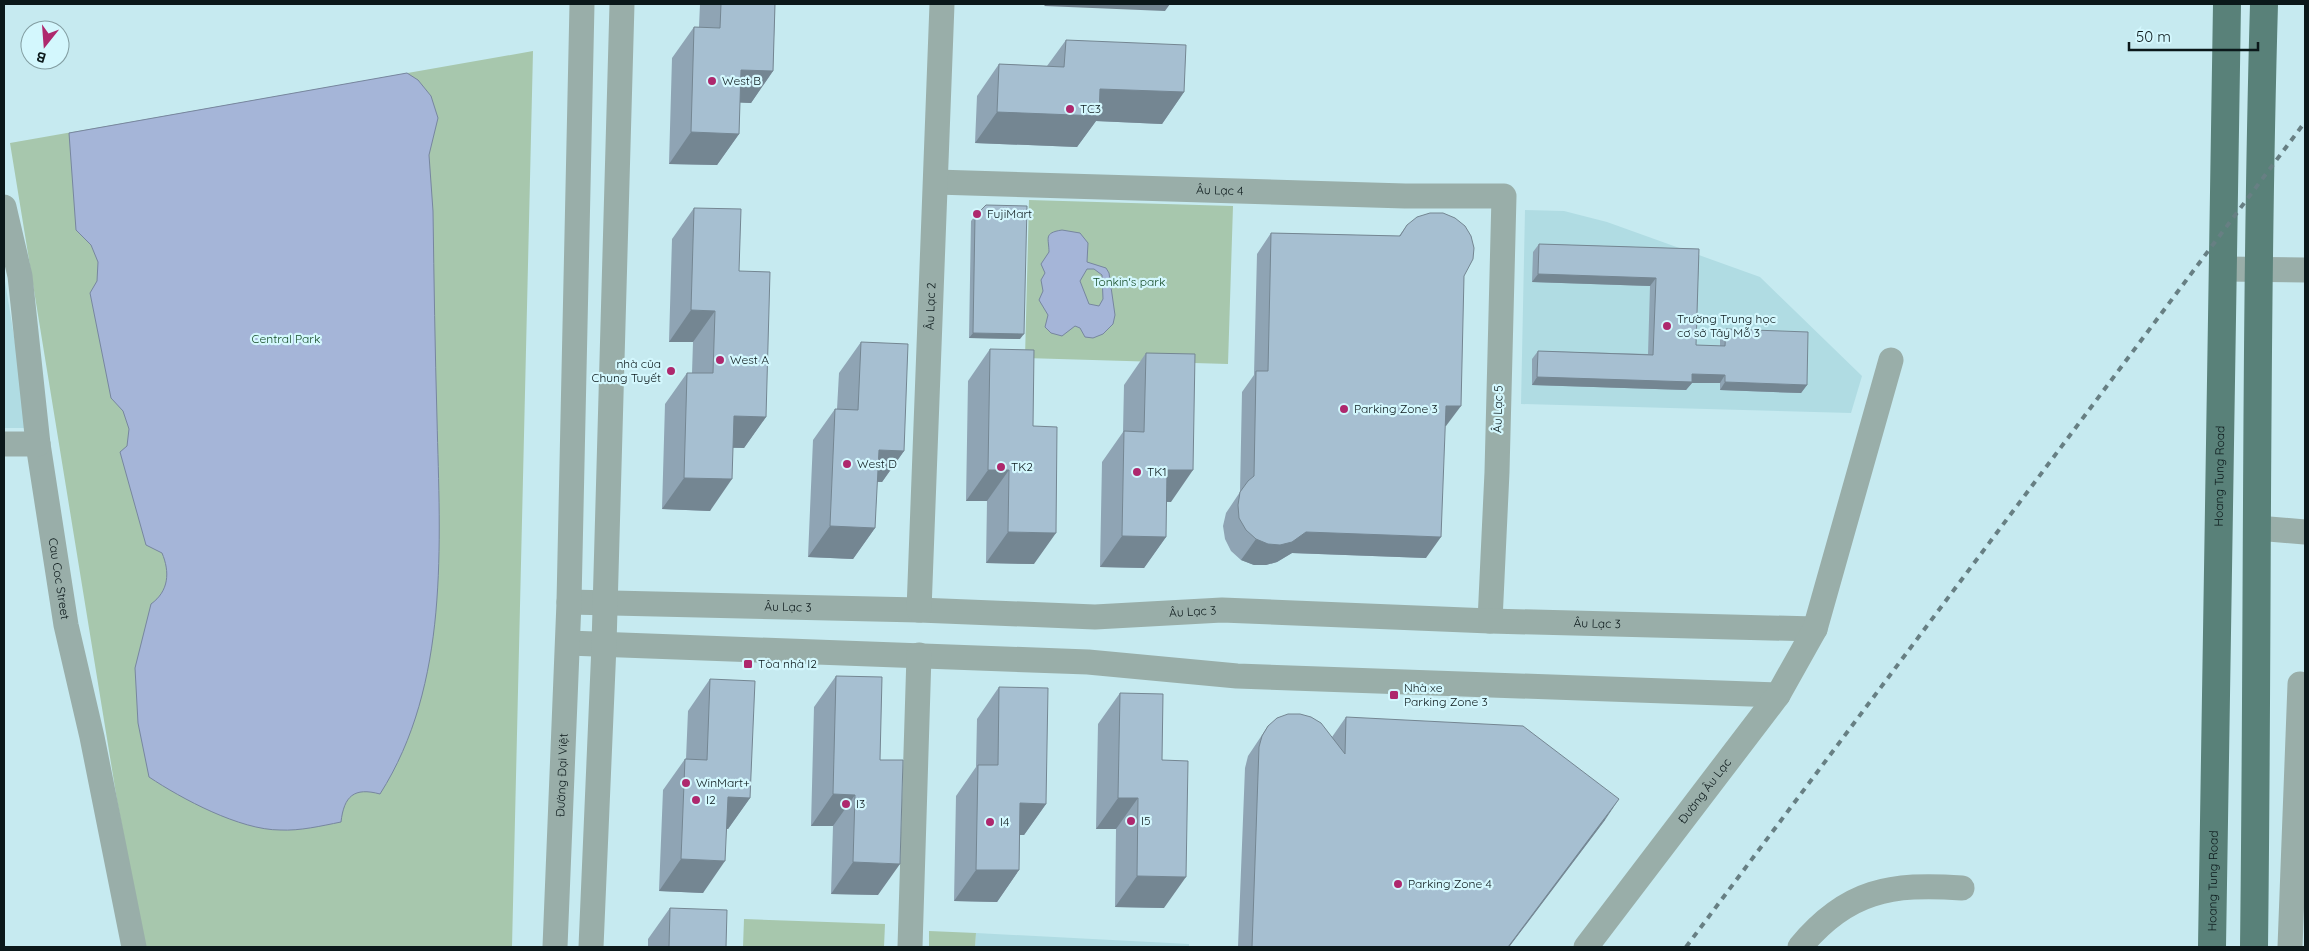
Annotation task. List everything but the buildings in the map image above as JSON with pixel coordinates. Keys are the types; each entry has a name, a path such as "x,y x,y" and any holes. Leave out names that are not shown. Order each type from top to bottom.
{"main road":[{"name":"Hoang Tung Road","path":"2212,947 2227,4"},
{"path":"2254,947 2260,270 2259,184 2264,4"},
{"path":"2215,690 2257,689"}],"street":[{"name":"Đường Đại Việt","path":"554,947 562,729 568,643 582,4"},
{"path":"591,947 604,645 622,4"},
{"name":"Âu Lạc 2","path":"919,610 942,4"},
{"name":"Âu Lạc 4","path":"936,182 1405,196 1504,196"},
{"name":"Âu Lạc 5","path":"1490,621 1497,472 1504,196"},
{"name":"Cau Coc Street","path":"4,207 20,276 38,444 66,625 92,737 134,947"},
{"path":"2223,269 2305,270"},
{"name":"Đường Âu Lạc","path":"1586,947 1778,695 1815,629 1891,360"},
{"path":"4,444 38,444"},
{"path":"2258,528 2305,532"},
{"name":"Âu Lạc 3","path":"569,602 919,610 1095,617 1222,610 1490,621 1815,629"},
{"path":"568,643 1088,662 1217,675 1778,695"},
{"path":"910,947 919,655"},
{"path":"2290,947 2300,684"},
{"path":"1800,947 1827,918 1851,902 1887,889 1924,885 1962,888"}],"shaded area":[{"path":"407,73 418,80 431,96 438,118 429,155 433,211 439,515 439,564 430,660 419,707 403,751 380,794 363,792 352,796 342,813 341,822 295,830 264,829 212,812 178,795 149,777 138,723 135,668 151,604 161,593 167,574 162,553 146,545 120,452 127,446 129,429 123,411 111,398 90,293 97,281 98,262 91,245 76,230 69,133"},
{"name":"Trường Trung học cơ sở Tây Mỗ 3","path":"1525,210 1564,211 1607,222 1760,277 1862,376 1851,413 1521,404"},
{"path":"1056,231 1080,233 1088,243 1087,262 1106,268 1109,273 1115,315 1113,324 1103,334 1093,338 1085,337 1080,328 1075,326 1062,336 1051,333 1045,327 1048,315 1039,300 1043,291 1041,280 1045,273 1041,264 1049,252 1048,237","holes":["1087,269 1094,269 1102,275 1103,299 1099,306 1089,304 1080,281"]},
{"path":"4,275 29,428 4,428"},
{"path":"976,933 1189,944 1189,947 975,947"}],"green space":[{"name":"Central Park","path":"533,51 512,947 145,947 117,800 10,143"},
{"name":"Tonkin's park","path":"1029,200 1233,206 1228,364 1025,358"},
{"path":"744,919 885,924 884,947 743,947"},
{"path":"929,931 976,933 975,947 929,947"}],"railway":[{"path":"1686,947 2305,122"}],"place":[{"name":"West B","path":"712,81"},
{"name":"TC3","path":"1070,109"},
{"name":"FujiMart","path":"977,214"},
{"name":"Trường Trung học cơ sở Tây Mỗ 3","path":"1667,326"},
{"name":"West A","path":"720,360"},
{"name":"nhà của Chung Tuyết","path":"671,371"},
{"name":"Parking Zone 3","path":"1344,409"},
{"name":"West D","path":"847,464"},
{"name":"TK2","path":"1001,467"},
{"name":"TK1","path":"1137,472"},
{"name":"Tòa nhà I2","path":"748,664"},
{"name":"Nhà xe Parking Zone 3","path":"1394,695"},
{"name":"WinMart+","path":"686,783"},
{"name":"I2","path":"696,800"},
{"name":"I3","path":"846,804"},
{"name":"I5","path":"1131,821"},
{"name":"I4","path":"990,822"},
{"name":"Parking Zone 4","path":"1398,884"}]}
